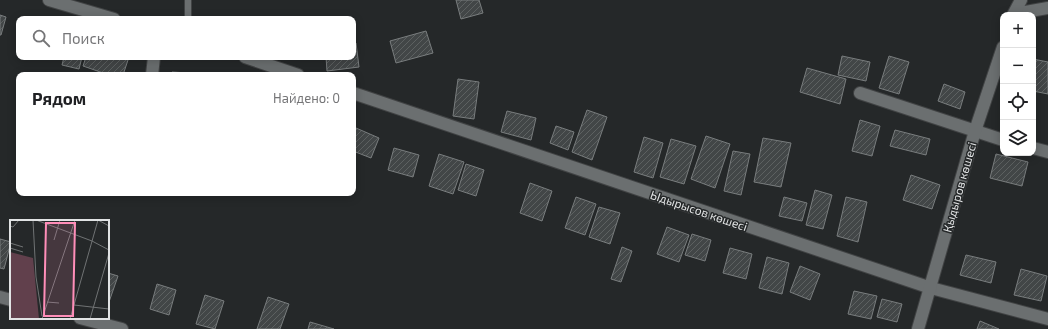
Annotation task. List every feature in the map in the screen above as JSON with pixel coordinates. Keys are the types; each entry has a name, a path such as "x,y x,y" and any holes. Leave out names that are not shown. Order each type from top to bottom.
{"street":[{"path":"49,0 104,16"},
{"path":"1015,12 1021,0"},
{"path":"1025,12 1048,8"},
{"name":"Қыдыров көшесі","path":"918,329 975,131 1003,48"},
{"path":"152,72 154,60"},
{"path":"254,60 289,72"},
{"path":"860,93 1000,139"},
{"name":"Ыдырысов көшесі","path":"356,95 931,288 1048,319"},
{"path":"1036,149 1048,152"},
{"path":"0,297 10,300"},
{"path":"84,319 122,329"}],"lane":[{"path":"188,0 188,16"}],"building":[{"path":"456,0 479,0 483,13 461,19"},
{"path":"0,15 6,17 1,35 0,35"},
{"path":"426,31 433,53 396,63 390,41"},
{"path":"356,43 359,67 327,71 326,60 356,60"},
{"path":"842,56 870,62 866,81 838,75"},
{"path":"889,56 909,62 899,94 879,88"},
{"path":"63,60 81,60 79,69 62,65"},
{"path":"85,60 128,60 124,72 100,72 83,66"},
{"path":"1036,60 1048,62 1048,94 1036,92"},
{"path":"807,68 846,79 840,104 800,92"},
{"path":"458,79 479,82 474,119 453,116"},
{"path":"944,84 965,92 960,109 938,101"},
{"path":"587,110 607,117 592,160 572,152"},
{"path":"507,111 536,118 531,140 501,132"},
{"path":"860,120 880,126 872,156 852,151"},
{"path":"556,126 574,132 568,150 550,143"},
{"path":"356,128 379,138 371,158 356,152"},
{"path":"895,130 930,139 926,155 890,146"},
{"path":"706,136 730,144 715,188 691,179"},
{"path":"644,137 663,143 653,178 634,172"},
{"path":"763,138 791,143 781,187 754,182"},
{"path":"671,139 696,146 684,184 660,177"},
{"path":"394,148 419,155 413,177 388,170"},
{"path":"733,151 750,154 741,195 724,191"},
{"path":"439,154 464,162 453,194 429,186"},
{"path":"996,154 1028,162 1022,186 990,178"},
{"path":"466,164 484,170 476,196 458,190"},
{"path":"911,175 940,185 932,209 903,200"},
{"path":"530,183 552,191 542,221 520,213"},
{"path":"815,190 832,195 823,229 806,225"},
{"path":"576,197 596,204 585,235 565,228"},
{"path":"784,197 807,203 802,221 779,216"},
{"path":"846,197 867,202 858,242 837,236"},
{"path":"599,207 620,213 610,244 589,237"},
{"path":"667,227 689,235 679,262 657,254"},
{"path":"692,234 711,240 705,261 685,255"},
{"path":"0,239 10,242 10,246 4,269 0,268"},
{"path":"622,247 632,251 621,282 611,279"},
{"path":"730,248 752,254 746,279 723,273"},
{"path":"966,255 996,262 991,283 960,275"},
{"path":"767,257 789,263 782,294 759,288"},
{"path":"800,266 820,274 810,300 790,292"},
{"path":"1021,269 1047,276 1041,301 1014,295"},
{"path":"109,273 118,276 109,302"},
{"path":"157,284 176,290 169,315 150,309"},
{"path":"854,291 877,296 871,319 848,314"},
{"path":"205,295 224,301 215,329 196,324"},
{"path":"268,297 289,304 280,329 257,329"},
{"path":"882,299 902,304 897,322 877,317"},
{"path":"980,321 999,329 977,329"},
{"path":"310,322 334,329 308,329"}]}
